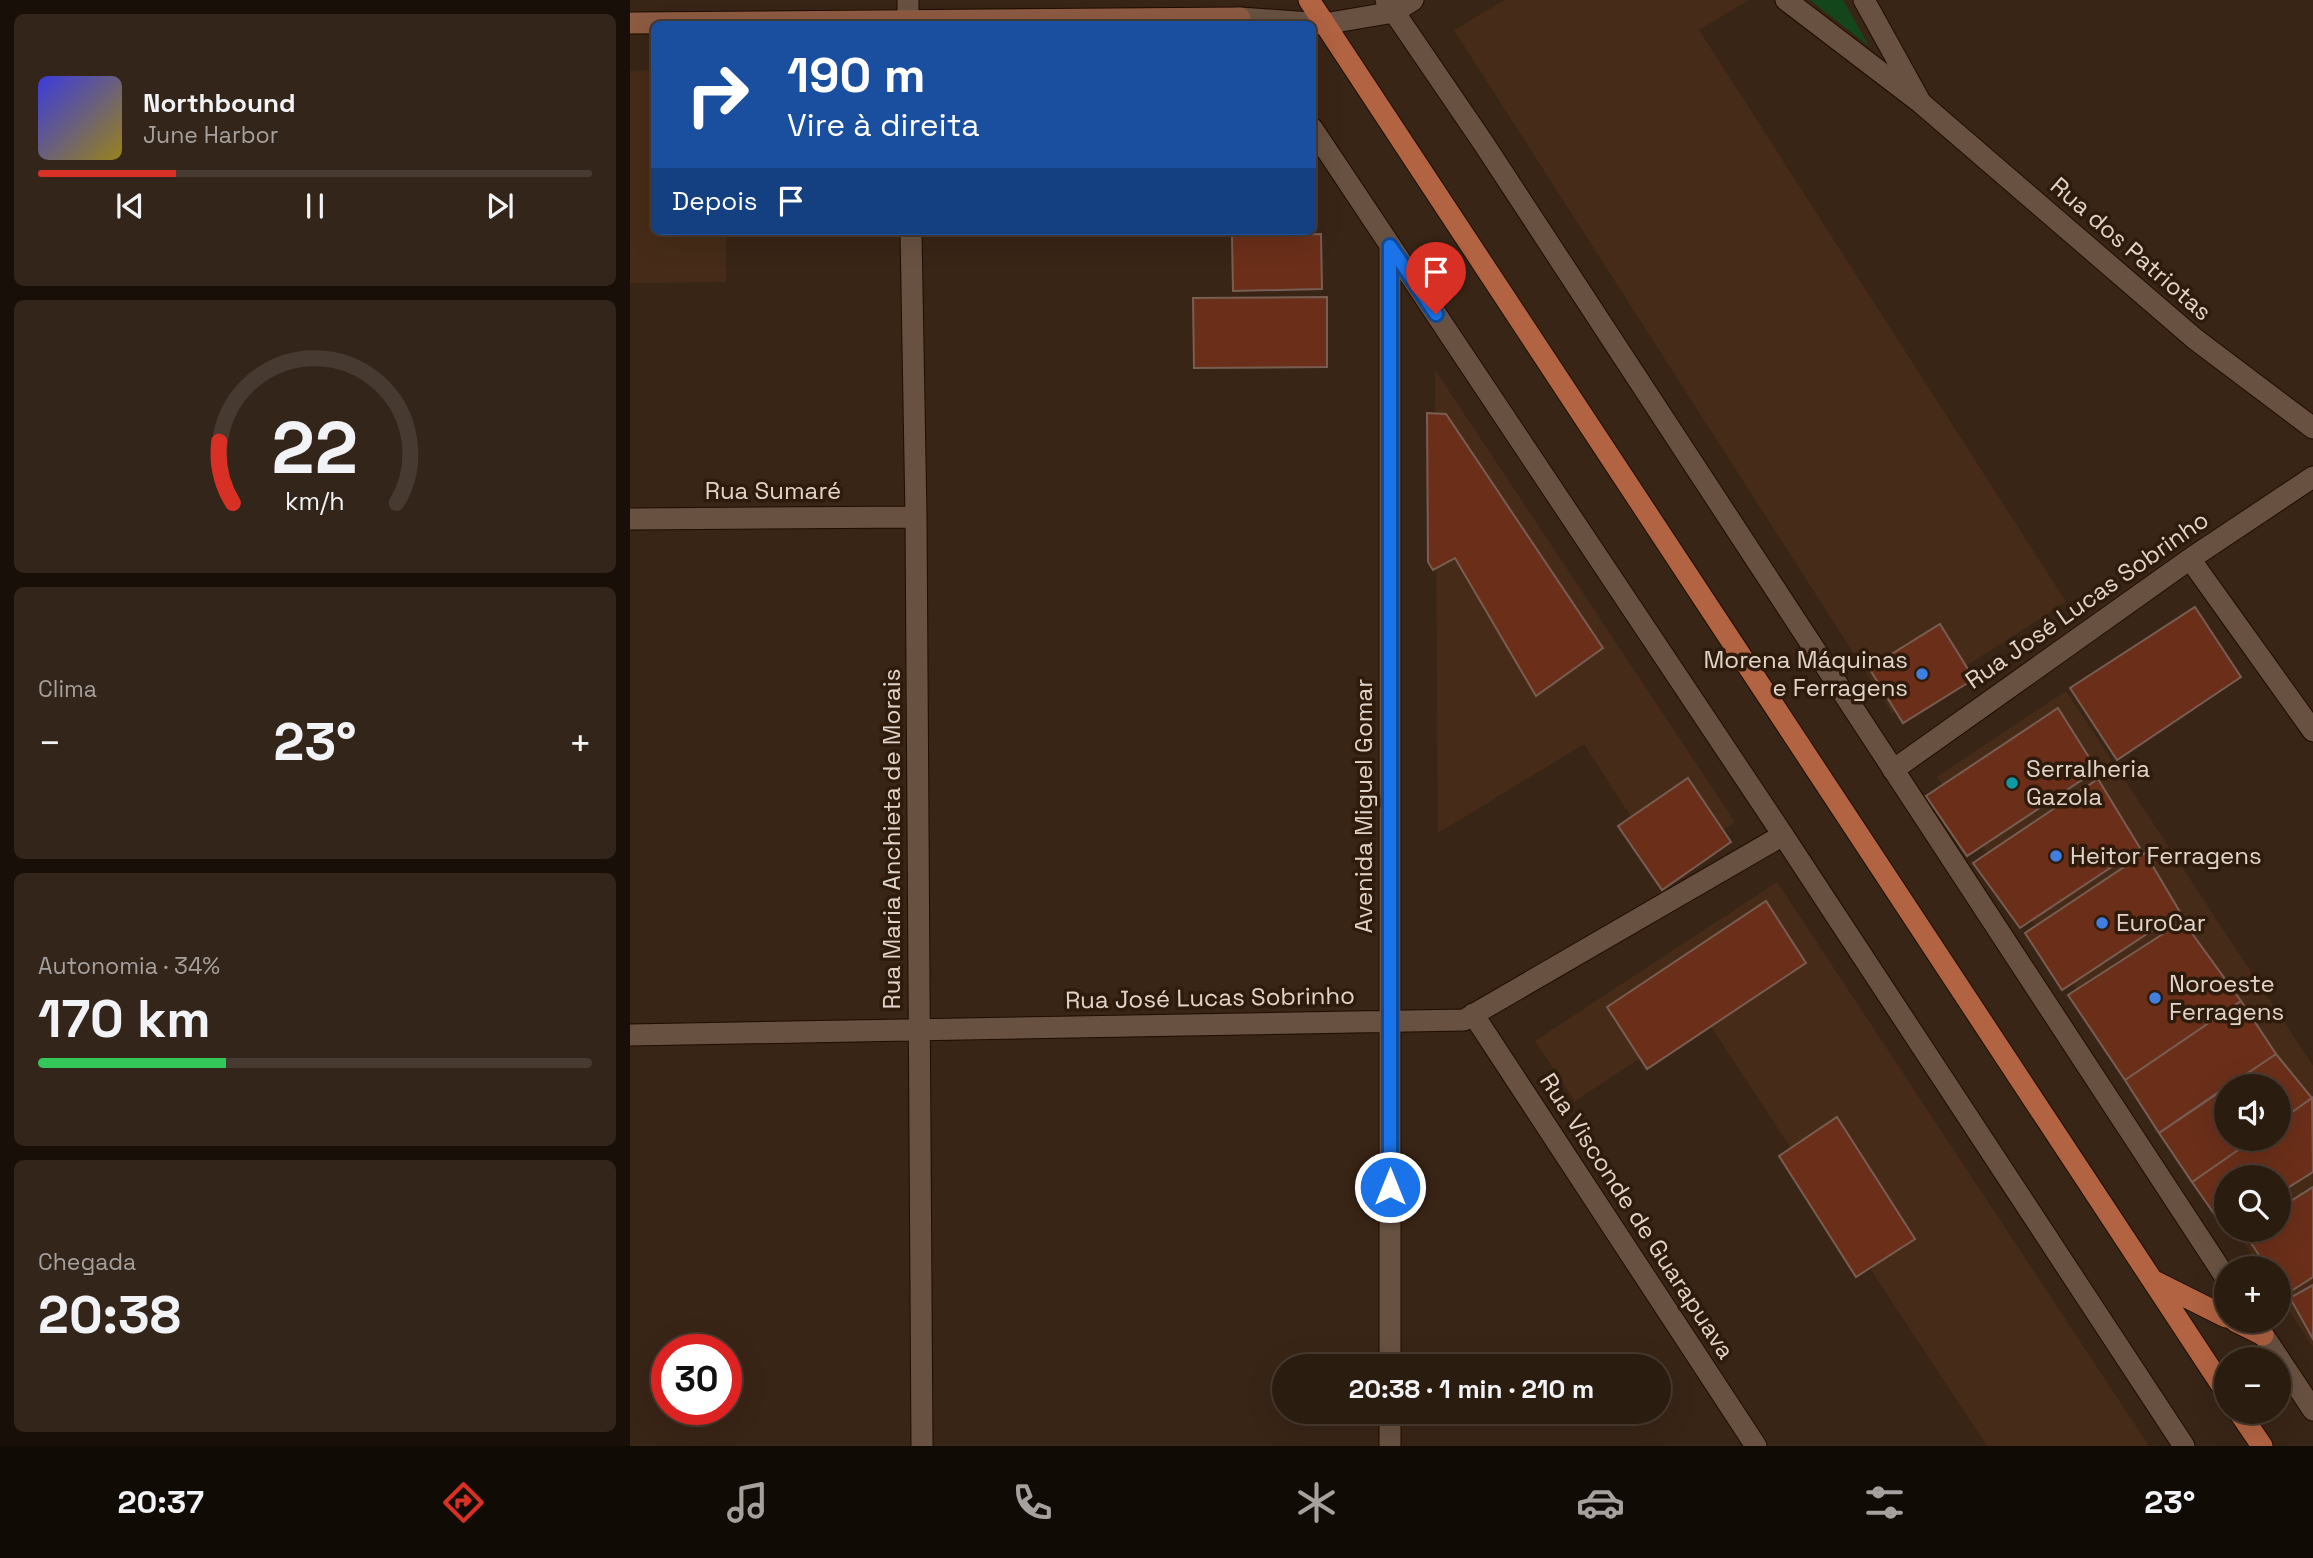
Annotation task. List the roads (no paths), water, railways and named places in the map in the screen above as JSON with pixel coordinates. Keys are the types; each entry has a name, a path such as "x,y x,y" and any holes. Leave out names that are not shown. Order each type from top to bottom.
{"main road":[{"path":"1308,0 2214,1374"},
{"path":"700,21 908,15 1238,14"},
{"path":"630,23 651,22"},
{"path":"2153,1281 2214,1311"},
{"path":"2247,1424 2262,1446"}],"street":[{"path":"1316,23 1324,24 1413,0"},
{"name":"Rua dos Patriotas","path":"1786,0 1921,103 2195,339 2313,428"},
{"path":"1864,0 1921,103"},
{"path":"1390,6 1484,144 2214,1261"},
{"path":"1238,14 1298,21"},
{"path":"1316,134 1783,835 2184,1446"},
{"name":"Rua Maria Anchieta de Morais","path":"911,235 916,517 922,1446"},
{"name":"Avenida Miguel Gomar","path":"1390,246 1390,1354"},
{"name":"Rua José Lucas Sobrinho","path":"1893,770 2190,559 2313,477"},
{"name":"Rua Sumaré","path":"630,519 916,517"},
{"path":"2190,559 2313,731"},
{"name":"Rua José Lucas Sobrinho","path":"630,1035 1464,1020 1783,835"},
{"name":"Rua Visconde de Guarapuava","path":"1473,1014 1756,1446"},
{"path":"2261,1333 2313,1410"},
{"path":"1390,1424 1390,1446"}],"place":[{"name":"Morena Máquinas e Ferragens","path":"1922,674"},
{"name":"Serralheria Gazola","path":"2012,783"},
{"name":"Heitor Ferragens","path":"2056,856"},
{"name":"EuroCar","path":"2102,923"},
{"name":"Noroeste Ferragens","path":"2155,998"}]}
